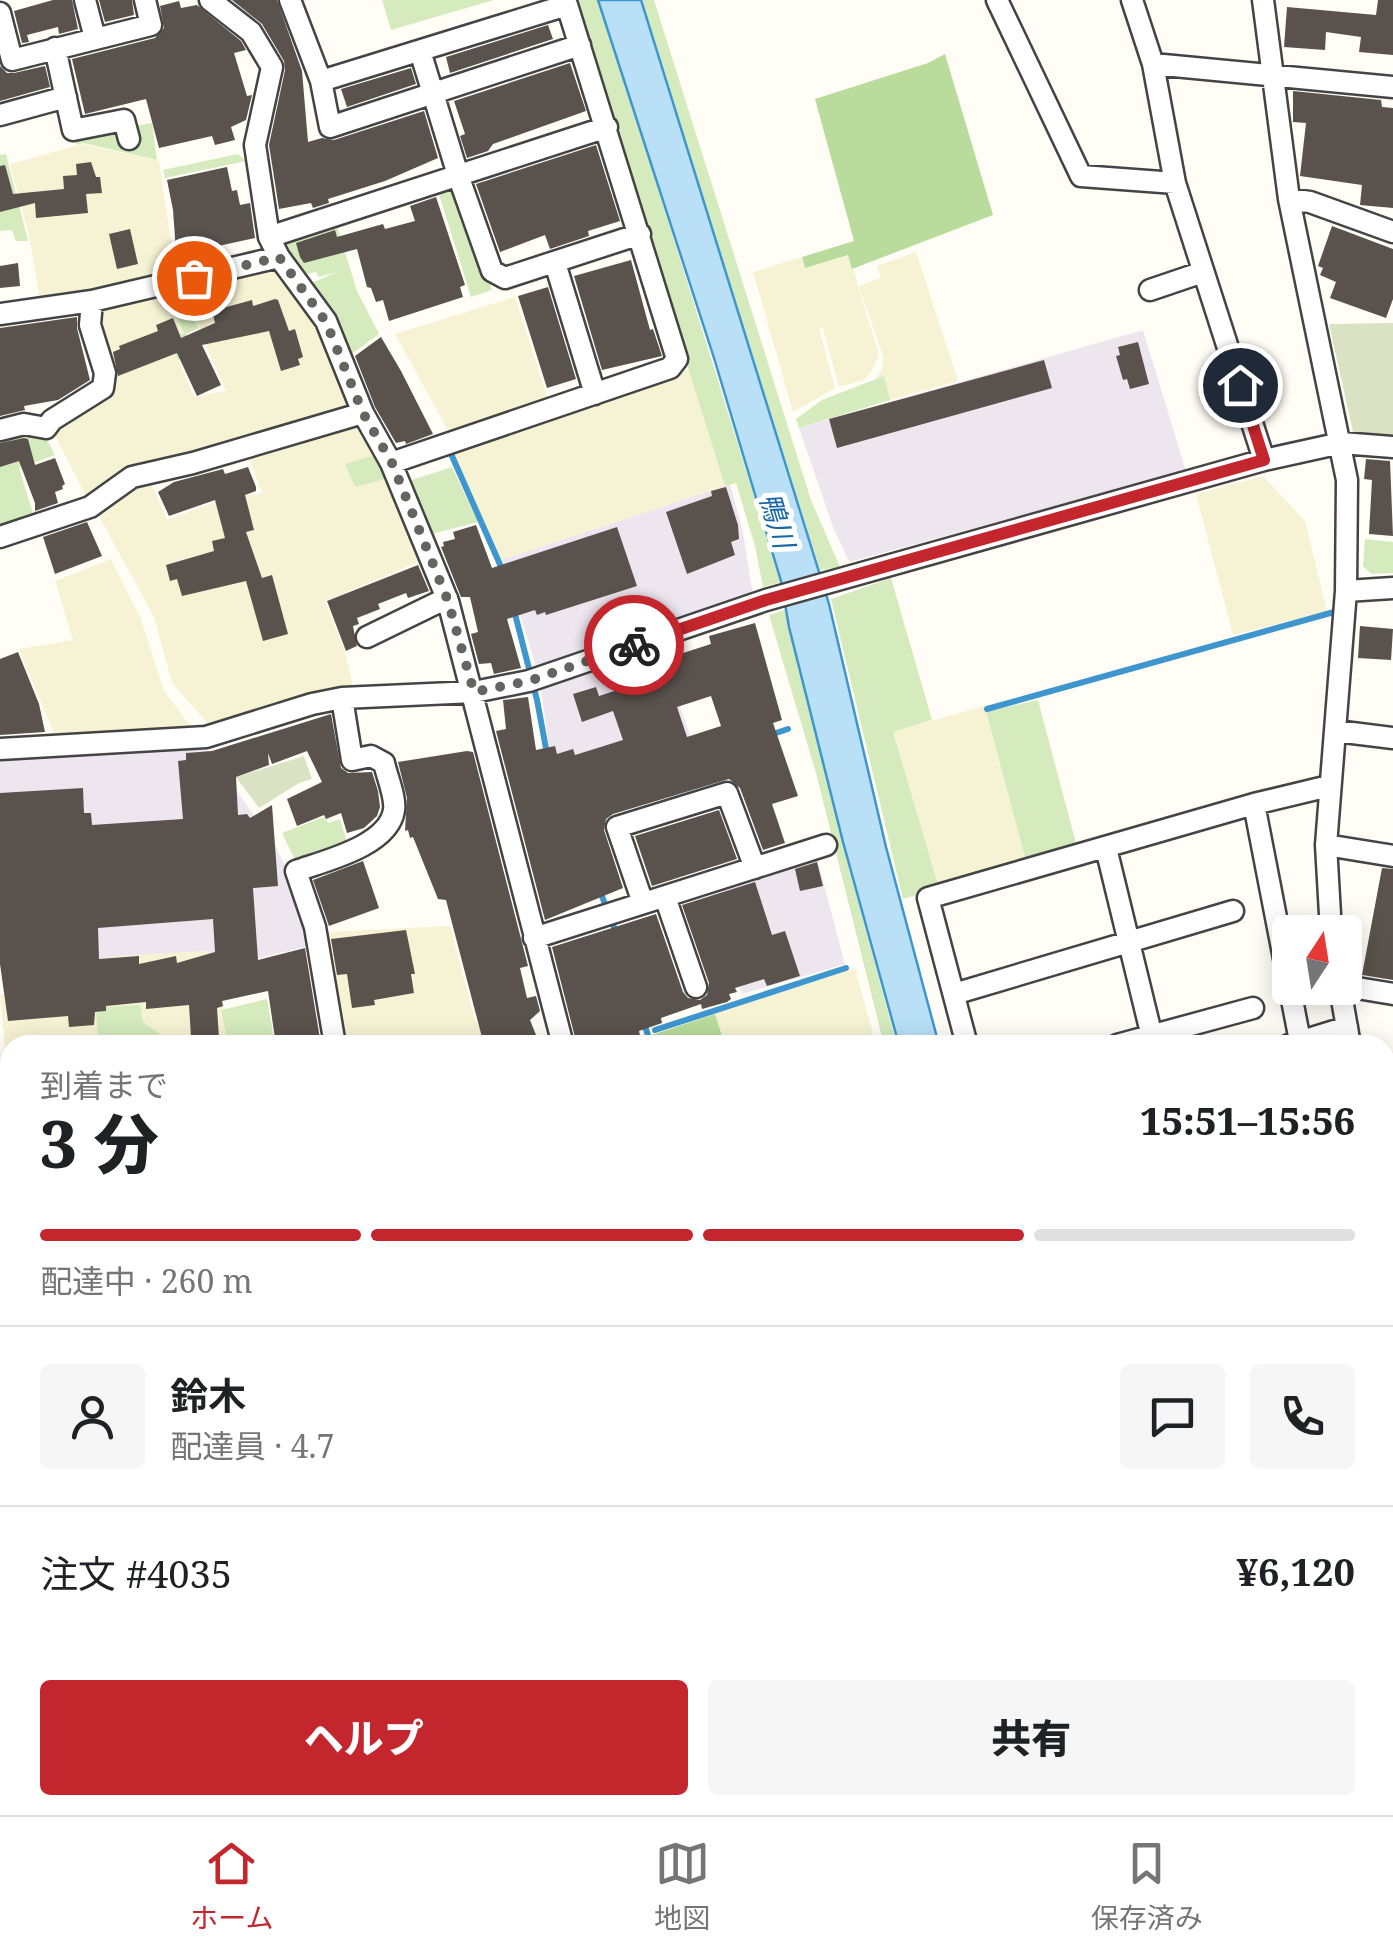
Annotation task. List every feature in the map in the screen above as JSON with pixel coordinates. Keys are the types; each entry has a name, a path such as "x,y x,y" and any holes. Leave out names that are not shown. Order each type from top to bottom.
{"street":[{"path":"85,0 94,38"},
{"path":"0,13 12,60 151,25 145,0"},
{"path":"290,0 321,81 330,127 580,45"},
{"path":"997,0 1082,176 1175,184"},
{"path":"1132,0 1153,64 1175,184 1264,460"},
{"path":"1264,0 1289,199 1347,480 1346,590 1326,845 1330,915"},
{"path":"214,1 251,32 272,67 255,145 269,237 326,322 363,413 392,463 446,598 474,692 560,1035"},
{"path":"321,81 567,6 677,358 670,368 392,463"},
{"path":"55,48 73,130 124,120 129,139"},
{"path":"420,52 492,271 505,278 640,234"},
{"path":"1153,64 1393,87"},
{"path":"0,115 66,97"},
{"path":"269,237 607,127"},
{"path":"1289,199 1310,202 1393,232"},
{"path":"0,314 92,301 279,257"},
{"path":"555,263 595,394"},
{"path":"1150,290 1204,272"},
{"path":"0,430 24,424 46,428 52,420 104,388 105,373 90,325 92,301"},
{"path":"0,537 90,507 132,478 193,464 363,413"},
{"path":"0,749 206,737 342,698 474,692 535,679 766,600 1264,460 1341,443 1393,447"},
{"path":"1346,590 1393,588"},
{"path":"367,637 446,598"},
{"path":"333,1035 315,927 296,871 362,848 388,826 394,809 384,764 371,756 352,760 342,698"},
{"path":"1336,731 1393,738"},
{"path":"964,1035 928,898 1329,786"},
{"path":"643,903 616,827 727,792 755,868"},
{"path":"1254,804 1293,1035"},
{"path":"534,938 826,845"},
{"path":"1326,845 1393,856"},
{"path":"1106,848 1152,1035"},
{"path":"666,896 696,988"},
{"path":"954,994 1233,911"},
{"path":"1362,989 1393,994"},
{"path":"1344,1005 1348,1035"},
{"path":"1168,1035 1252,1008"}],"shaded area":[{"path":"82,144 159,161 176,275 40,300 29,236 10,164"},
{"path":"916,252 958,381 890,400 884,377 874,382 884,359 859,286 881,278 877,266"},
{"path":"849,255 879,355 864,380 839,387 823,328 819,328 835,388 793,412 753,272 802,257 806,268"},
{"path":"268,270 278,272 293,290 330,350 353,405 351,412 87,498 53,432 57,425 111,389 96,315 102,307 166,294 184,333 170,341 194,397 226,391 182,291"},
{"path":"515,297 549,402 450,434 395,334"},
{"path":"1143,330 1186,471 849,562 799,428"},
{"path":"689,369 725,486 501,560 452,450"},
{"path":"358,420 378,454 346,464 355,486 389,478 423,560 325,601 345,652 354,689 210,726 172,683 154,617 96,511 97,505 149,478 167,520 219,501 262,493 247,452"},
{"path":"1263,476 1305,521 1327,611 1233,635 1196,494"},
{"path":"730,484 743,532 753,596 655,624 536,666 503,559"},
{"path":"111,559 141,619 164,691 192,728 55,736 19,649 73,640 55,581"},
{"path":"660,647 696,753 563,797 549,748 541,689"},
{"path":"984,706 1027,865 939,888 892,732"},
{"path":"204,744 276,847 313,945 213,969 208,951 0,966 0,758"},
{"path":"816,855 845,964 742,994 709,891"},
{"path":"450,926 474,1017 483,1035 339,1035 324,932"},
{"path":"209,951 225,1009 221,1010 226,1035 4,1035 0,995 27,992 115,956"},
{"path":"855,968 873,1035 722,1035 715,1014"}],"green space":[{"path":"382,0 494,0 391,30"},
{"path":"573,0 599,0 781,582 763,587 736,483 725,486"},
{"path":"641,0 654,0 811,500 840,567 820,570"},
{"path":"945,54 993,215 852,269 848,255 805,268 802,257 854,241 815,99"},
{"path":"152,123 157,160 83,143 76,145 74,136"},
{"path":"6,154 28,241 16,241 12,230 0,231 0,155"},
{"path":"238,154 246,161 165,178 163,170"},
{"path":"455,185 492,290 471,297 438,191"},
{"path":"336,223 357,291 379,334 349,356 340,328 312,283 336,272 319,277 316,272 307,274 281,248 280,239"},
{"path":"181,291 198,328 186,334 195,352 178,360 170,340 184,333 166,294"},
{"path":"1393,323 1393,438 1353,432 1329,324"},
{"path":"884,376 890,400 799,428 796,419 822,400"},
{"path":"33,429 44,434 55,455 19,468 35,520 0,533 0,437"},
{"path":"378,454 389,478 355,487 345,464"},
{"path":"452,467 478,522 428,535 406,482"},
{"path":"1365,539 1393,542 1393,573 1371,574 1363,566"},
{"path":"891,578 932,720 893,732 939,888 903,899 831,599"},
{"path":"785,610 894,1035 882,1035 816,773 769,615"},
{"path":"1038,700 1078,851 1027,865 986,712"},
{"path":"304,756 312,779 259,808 236,777"},
{"path":"324,817 328,823 340,819 348,846 302,861 294,858 282,833"},
{"path":"267,999 273,1035 226,1035 221,1010"},
{"path":"140,1005 143,1022 161,1035 98,1035 96,1013 106,1011 106,1007"},
{"path":"715,1014 722,1035 652,1035"}],"water":[{"name":"鴨川","path":"598,0 641,0 829,604 886,847 936,1035 896,1035 843,842 781,581 714,358"}],"building":[{"path":"53,0 72,0 78,29 59,34 58,27 27,35 29,42 22,43 14,11"},
{"path":"99,0 132,0 134,15 105,22"},
{"path":"232,0 277,0 302,71 308,142 334,140 424,111 438,158 385,181 328,199 329,203 313,208 311,203 279,209 269,145 284,61 262,24"},
{"path":"1378,0 1393,0 1393,55 1359,52 1361,37 1326,32 1325,50 1284,47 1287,7 1376,15"},
{"path":"179,1 181,8 197,5 241,41 246,50 234,53 247,96 252,95 246,120 231,127 235,140 215,145 212,136 159,148 146,99 85,114 72,59 155,38 164,28 160,6"},
{"path":"548,25 553,39 450,73 446,57"},
{"path":"570,63 586,111 493,144 488,151 467,158 460,136 465,134 454,101"},
{"path":"0,66 7,73 14,73 45,66 50,87 0,101"},
{"path":"411,68 416,84 347,107 341,89"},
{"path":"1293,91 1381,100 1382,107 1393,108 1393,208 1360,205 1362,185 1300,176 1306,123 1293,122"},
{"path":"596,145 620,221 550,249 545,235 500,252 476,184"},
{"path":"91,162 96,177 100,177 102,193 86,194 88,213 36,218 35,203 0,212 0,166 5,165 13,194 64,189 63,176 77,175 76,164"},
{"path":"227,167 232,191 237,190 240,205 250,203 255,238 209,248 210,259 177,265 167,180"},
{"path":"436,197 465,285 460,287 463,297 389,321 383,300 376,302 367,287 357,249 304,263 300,257 296,243 335,230 337,237 383,224 385,229 415,221 410,206"},
{"path":"1332,226 1393,249 1393,299 1386,318 1330,298 1336,282 1320,275 1323,268 1318,266"},
{"path":"130,229 138,264 117,269 109,234"},
{"path":"631,260 650,330 653,329 662,356 602,370 574,276"},
{"path":"18,263 20,286 0,288 0,266"},
{"path":"548,287 576,379 547,388 518,296"},
{"path":"275,299 289,331 295,329 303,357 298,359 300,365 281,371 269,331 202,345 221,385 197,396 177,353 118,376 113,352 158,331 156,325 173,318 181,338 215,323 212,311 252,300 253,306"},
{"path":"77,317 90,380 58,400 24,406 25,410 0,416 0,328"},
{"path":"381,337 433,434 406,444 396,443 375,407 355,356"},
{"path":"1138,342 1149,384 1130,389 1116,356 1120,355 1118,347"},
{"path":"1044,360 1052,388 837,448 829,419"},
{"path":"28,439 35,465 55,458 65,484 55,492 58,503 35,511 19,461 0,467 0,443"},
{"path":"1366,459 1390,461 1393,536 1369,534 1372,480 1364,479"},
{"path":"248,467 256,491 245,495 254,530 246,532 262,578 272,575 288,634 263,641 246,581 182,596 177,579 170,581 166,565 214,551 212,541 225,538 215,500 169,516 158,492 174,482 223,469 225,474"},
{"path":"726,487 738,525 739,539 731,542 735,555 687,574 666,512"},
{"path":"87,522 102,556 55,574 43,537"},
{"path":"476,525 492,568 617,527 637,586 546,615 537,615 535,610 507,619 521,668 494,674 491,663 479,664 471,634 478,632 470,597 461,597 441,547 443,542 455,539 453,532"},
{"path":"418,565 429,591 408,598 406,593 357,618 359,624 353,626 357,646 346,651 327,601"},
{"path":"755,623 782,720 773,723 798,796 772,804 785,843 763,850 740,788 729,779 613,814 606,819 604,830 623,888 545,920 496,731 506,729 503,700 528,697 536,750 555,746 557,754 573,749 575,755 623,740 613,711 582,722 573,694 596,687 599,696 670,673 664,654 711,644 709,636","holes":["711,696 721,726 687,737 677,707"]},
{"path":"1360,626 1393,629 1391,660 1358,658"},
{"path":"18,652 39,704 45,732 0,735 0,659"},
{"path":"331,714 341,768 348,773 372,772 380,807 377,816 364,828 347,833 341,813 297,826 287,799 322,782 307,751 272,764 268,753 269,765 236,777 238,815 247,814 250,818 272,805 278,886 253,888 258,960 305,948 319,1035 275,1035 268,991 222,1001 223,1006 217,1008 219,1035 191,1035 189,1005 146,1009 146,1002 106,1006 106,1011 95,1012 94,1025 69,1027 68,1016 8,1021 0,964 0,793 83,788 84,813 91,813 92,825 183,819 178,761 186,760 186,753 212,751","holes":["213,919 215,952 177,963 176,956 139,964 139,956 99,959 98,928"]},
{"path":"473,752 528,966 520,968 527,998 536,996 540,1011 530,1020 536,1035 481,1035 446,900 438,899 413,837 405,831 407,798 398,762"},
{"path":"719,810 737,859 652,886 635,836"},
{"path":"363,861 379,908 329,926 313,880"},
{"path":"817,862 823,886 800,891 795,869"},
{"path":"1382,868 1393,869 1393,980 1362,975"},
{"path":"755,882 772,935 785,931 800,976 767,986 764,979 735,988 737,992 729,994 731,999 727,1002 702,1009 701,1004 661,1018 662,1023 639,1031 640,1035 574,1035 552,947 656,914 683,992 688,998 700,1000 707,995 709,983 682,905"},
{"path":"406,930 415,974 411,974 414,993 352,1008 347,974 337,975 331,939"}],"waterway":[{"path":"452,456 502,569"},
{"path":"514,610 547,754"},
{"path":"987,709 1334,612"},
{"path":"770,735 788,729"},
{"path":"600,891 617,935"},
{"path":"655,1030 846,968"},
{"path":"644,1023 648,1035"}],"way so far":[{"path":"194,278 279,257 307,291 342,355 363,413 392,463 448,601 474,692 529,681 634,645"}],"route":[{"path":"634,645 766,600 1264,460 1240,385"}]}
